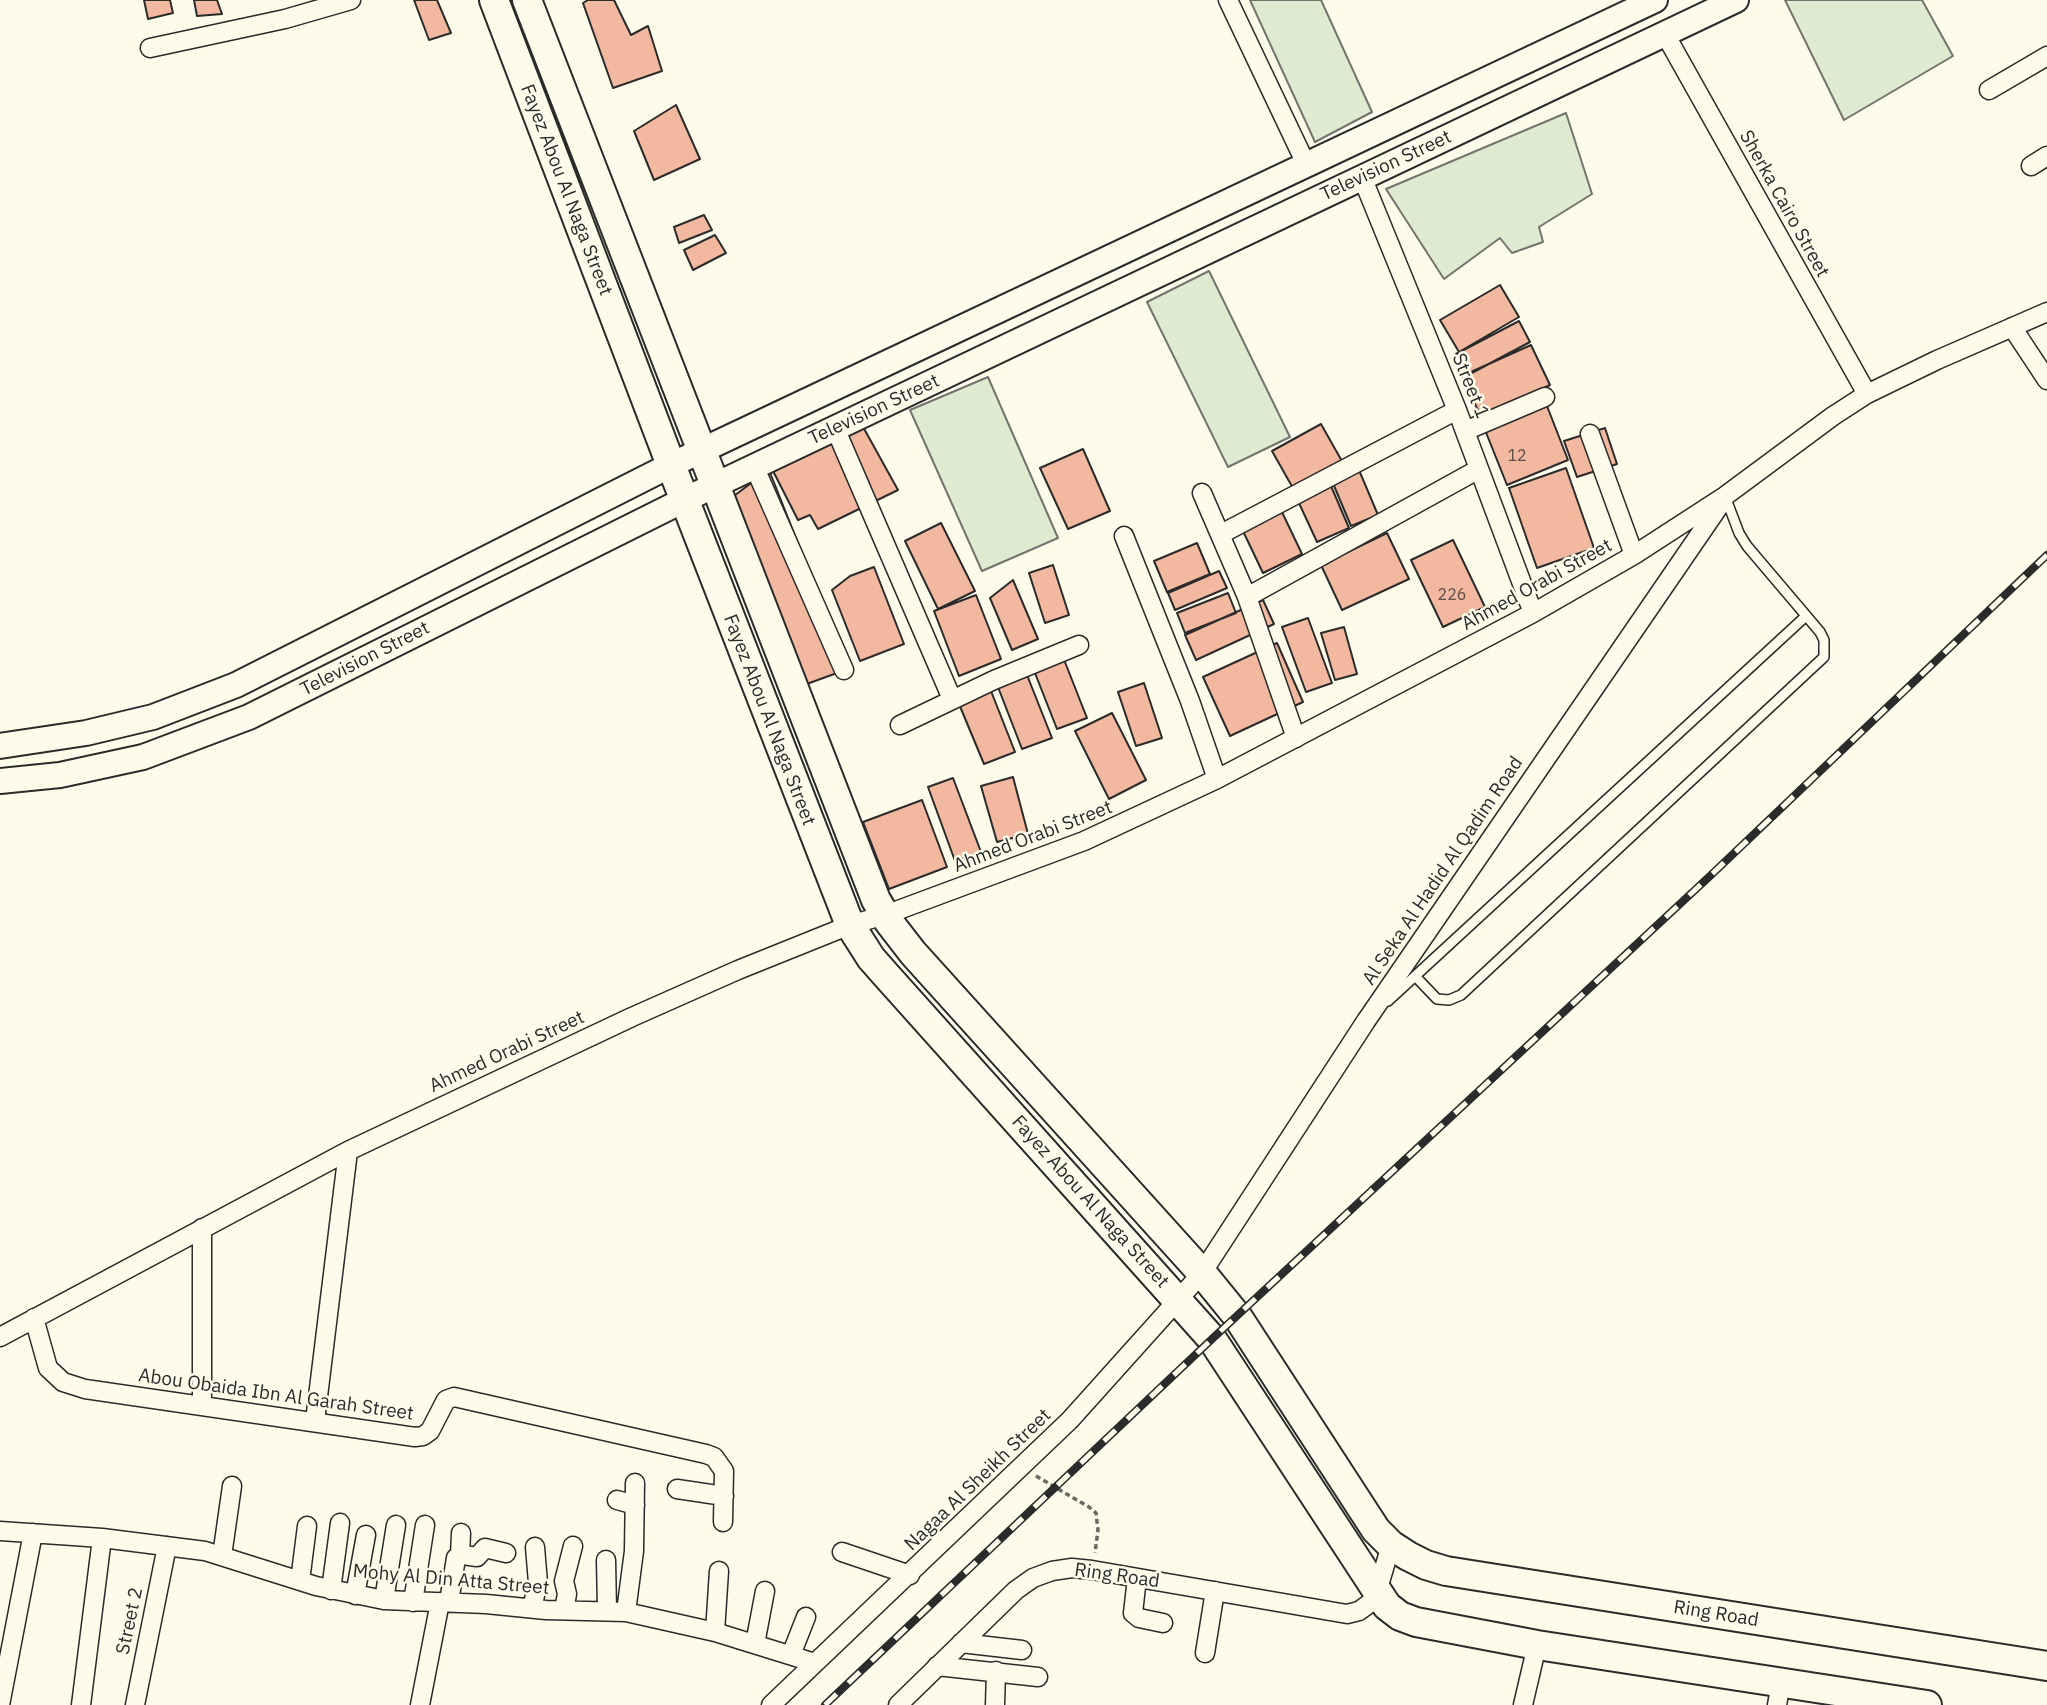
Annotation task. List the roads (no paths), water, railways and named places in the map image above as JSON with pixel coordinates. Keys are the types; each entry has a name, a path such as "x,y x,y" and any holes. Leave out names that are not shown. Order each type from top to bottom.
{"main road":[{"name":"Fayez Abou Al Naga Street","path":"494,0 684,500 850,925 878,967 1212,1339 1377,1592"},
{"name":"Fayez Abou Al Naga Street","path":"527,0 867,882 885,915 913,953 1202,1273 1237,1316"},
{"name":"Television Street","path":"0,746 86,733 153,717 236,685 671,465 1654,0"},
{"name":"Television Street","path":"0,781 61,775 144,757 249,717 684,500 1737,0"},
{"name":"Ring Road","path":"1237,1316 1376,1530 1391,1545 1426,1565 1446,1571 2047,1666"},
{"path":"1377,1592 1400,1616 1416,1622 1779,1694 1927,1705"}],"street":[{"path":"150,48 285,19 351,0"},
{"path":"1228,0 1306,164"},
{"name":"Sherka Cairo Street","path":"1665,34 1867,394"},
{"path":"1989,90 2047,56"},
{"path":"2031,166 2047,156"},
{"name":"Street 1","path":"1362,177 1465,430 1533,613"},
{"name":"Ahmed Orabi Street","path":"0,1337 348,1151 632,1017 751,964 850,925 885,915 1084,841 1217,779 1533,613 1634,555 1726,496 1833,416 1867,394 2047,312"},
{"path":"2012,327 2047,380"},
{"path":"1465,430 1545,397"},
{"path":"1221,534 1457,410"},
{"path":"835,428 953,699"},
{"path":"1590,434 1634,555"},
{"path":"754,467 844,670"},
{"path":"1247,597 1479,469"},
{"path":"1202,494 1247,597 1296,738"},
{"name":"Al Seka Al Hadid Al Qadim Road","path":"1202,1273 1366,1021 1726,496"},
{"path":"1124,536 1171,649 1217,779"},
{"path":"900,725 953,699 1079,645"},
{"path":"315,1421 348,1151"},
{"path":"202,1227 202,1405"},
{"name":"Nagaa Al Sheikh Street","path":"771,1705 1070,1420 1202,1273"},
{"name":"Abou Obaida Ibn Al Garah Street","path":"34,1318 43,1358 54,1377 85,1389 415,1437 430,1431 446,1400 454,1397 706,1454 714,1457 724,1471 723,1522"},
{"path":"626,1612 632,1572 635,1483"},
{"path":"222,1556 232,1486"},
{"path":"677,1489 724,1496"},
{"path":"617,1500 635,1505"},
{"path":"331,1590 340,1523"},
{"path":"384,1600 396,1525"},
{"path":"413,1602 425,1525"},
{"path":"300,1581 307,1526"},
{"name":"Mohy Al Din Atta Street","path":"0,1531 102,1538 205,1551 331,1590 384,1600 626,1612 715,1632 815,1663"},
{"path":"420,1705 455,1561 460,1556 461,1533"},
{"path":"0,1705 33,1534"},
{"path":"355,1595 366,1535"},
{"path":"81,1705 102,1538"},
{"path":"1377,1592 1391,1545"},
{"name":"Street 2","path":"135,1705 167,1546"},
{"path":"564,1610 567,1594 564,1581 573,1546"},
{"path":"532,1608 538,1583 535,1547"},
{"path":"460,1556 477,1557 485,1548 506,1553"},
{"path":"842,1552 910,1575"},
{"path":"606,1560 607,1610"},
{"name":"Ring Road","path":"898,1705 1016,1590 1032,1578 1052,1571 1072,1568 1092,1570 1347,1614 1359,1611 1370,1603 1377,1592"},
{"path":"715,1632 719,1572"},
{"path":"1137,1578 1133,1613 1139,1618 1163,1623"},
{"path":"755,1644 765,1591"},
{"path":"1205,1653 1215,1591"},
{"path":"791,1656 806,1618"},
{"path":"961,1643 1022,1650"},
{"path":"1523,1705 1537,1645"},
{"path":"937,1667 1038,1676"},
{"path":"995,1705 996,1671"}],"lane":[{"path":"1415,976 1432,996 1443,1000 1456,998 1819,664 1826,649 1824,640 1747,546 1739,533 1726,496"},
{"path":"1366,1021 1806,616"}],"railway":[{"path":"825,1705 1212,1339 1710,876 2047,555"}]}
